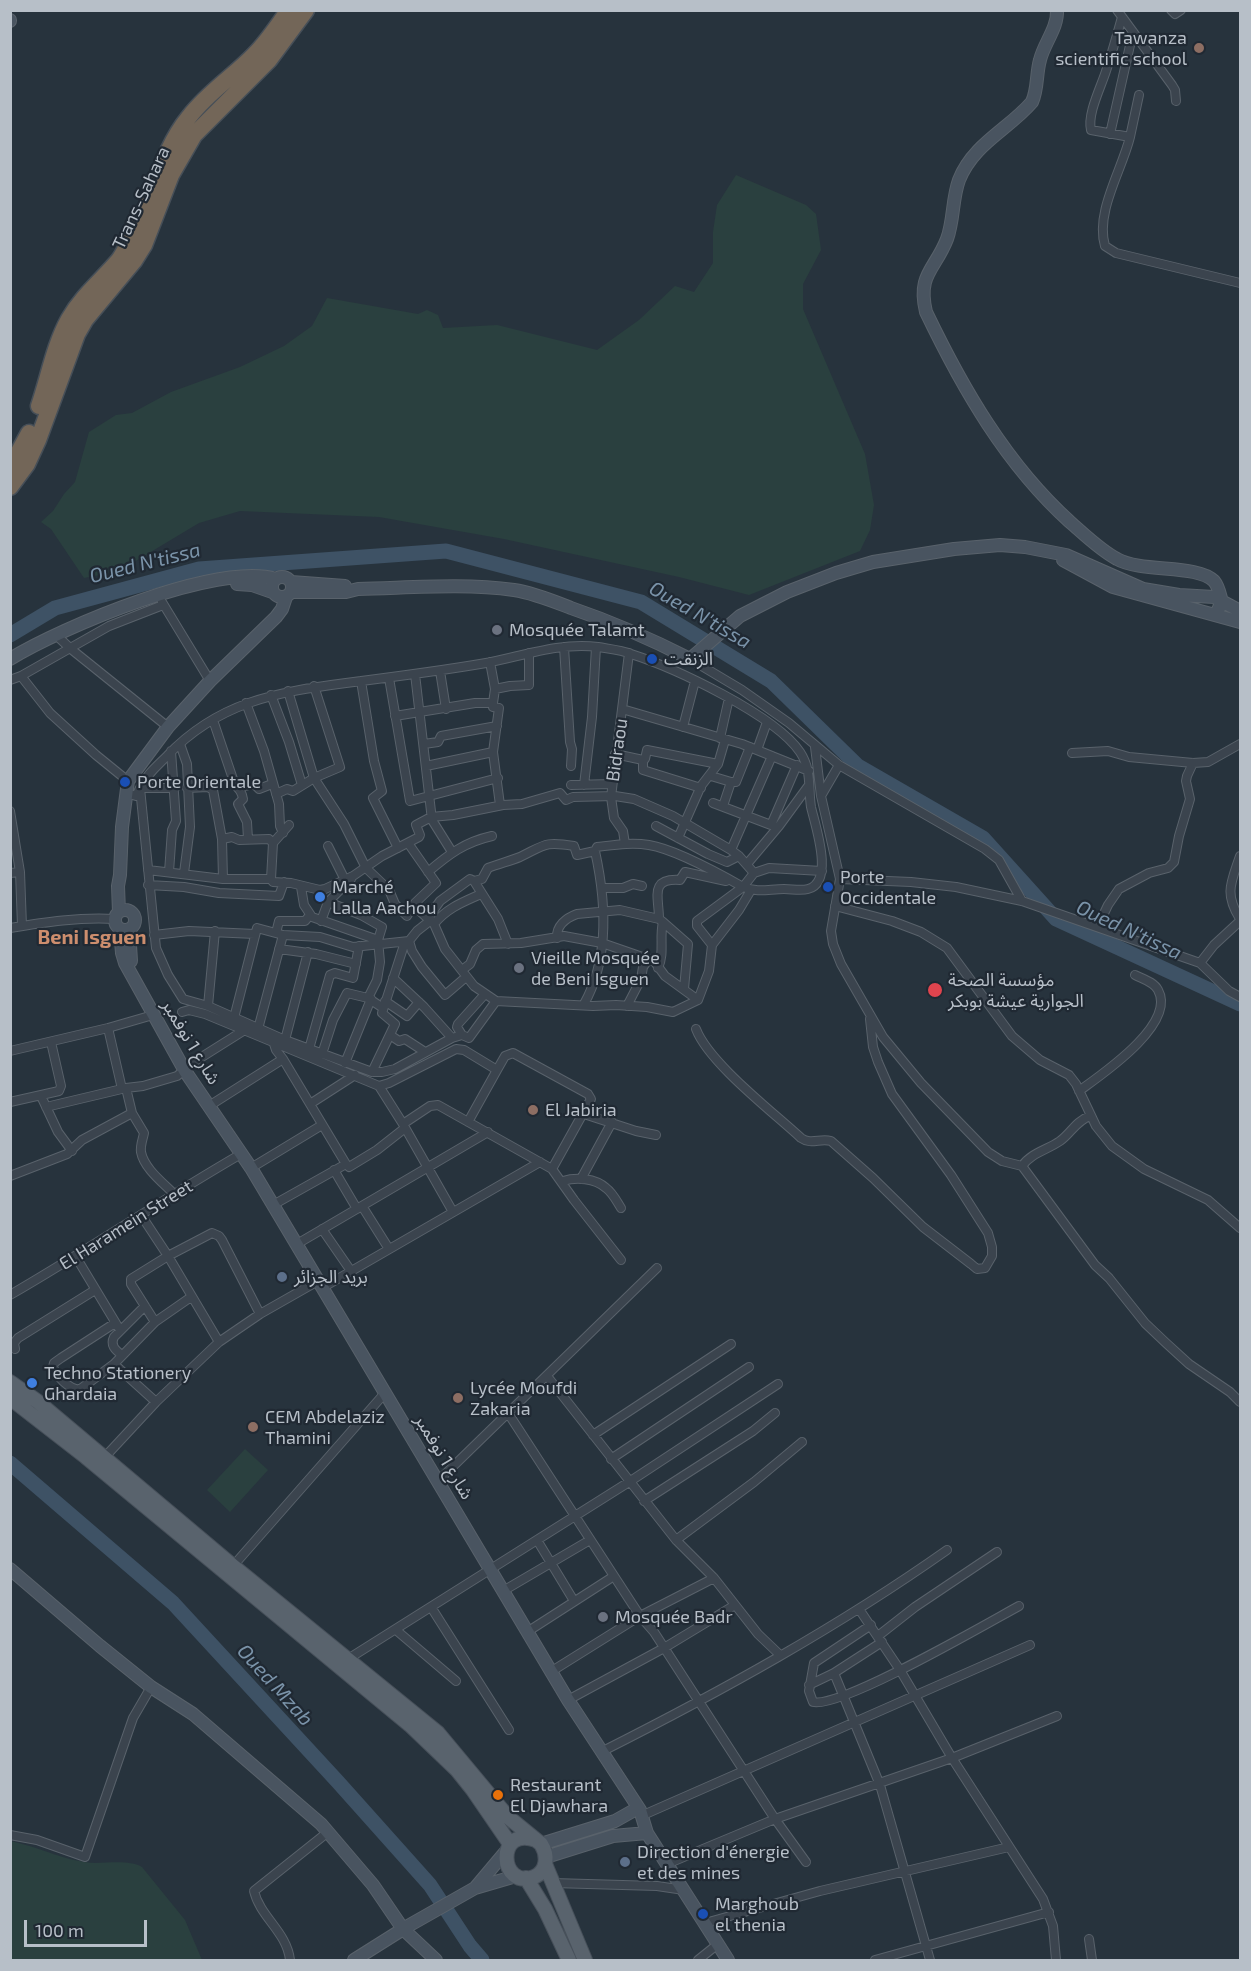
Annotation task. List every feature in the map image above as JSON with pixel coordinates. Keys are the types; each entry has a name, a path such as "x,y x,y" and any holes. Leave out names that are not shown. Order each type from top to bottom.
{"highway":[{"name":"Trans-Sahara","path":"10,468 30,431 54,352 68,321 85,296 119,259 127,246 146,209 157,175 176,134 213,90 256,53 289,10"},
{"name":"Trans-Sahara","path":"10,487 27,464 38,440 77,334 85,320 134,261 144,245 171,175 194,135 269,60 306,10"}],"main road":[{"path":"1057,10 1056,21 1040,59 1035,96 1032,102 981,147 963,170 947,237 924,282 923,300 926,312 992,433 1060,513 1117,560 1142,568 1199,574 1210,578 1216,584 1222,602 1216,614"},
{"path":"209,582 252,585 283,591 346,592 358,589 445,587 496,588 525,592 644,636 690,658 740,616 787,592 836,573 873,562 954,549 1000,545 1025,547 1072,557 1143,589 1179,595 1214,597 1240,611"},
{"path":"1058,554 1078,570 1113,587 1240,622"},
{"path":"1199,574 1203,581 1205,597 1202,610"},
{"path":"10,660 56,635 109,612 161,600 209,582 238,577 276,579 272,585 283,591"},
{"path":"122,920 123,880 120,875 122,827 127,787 168,727 210,681 267,625 283,591"},
{"name":"شارع 1 نوفمبر","path":"122,920 131,970 153,1015 185,1071 251,1168 568,1700 640,1812 647,1833 728,1960"},
{"path":"10,1382 100,1462 410,1725 457,1770 473,1790 509,1847 506,1864 510,1870 521,1877 545,1909 568,1960"},
{"path":"10,1398 100,1462 233,1566 438,1733 508,1817 542,1851 585,1960"},
{"path":"10,1569 151,1687 193,1714 328,1832 436,1960"},
{"path":"542,1851 640,1812"},
{"path":"623,1817 628,1833"},
{"path":"472,1889 509,1847 522,1838 542,1851 628,1833 647,1833"},
{"path":"354,1960 372,1956 406,1927 472,1889 538,1874 542,1851"}],"street":[{"path":"1171,10 1176,14 1181,10"},
{"path":"1120,14 1172,85 1176,101"},
{"path":"1120,14 1106,72 1098,91 1090,130 1130,137"},
{"path":"1110,134 1133,32"},
{"path":"1139,95 1130,137 1108,202 1103,229 1105,246 1116,253 1240,283"},
{"path":"10,680 161,600 210,681"},
{"path":"56,635 168,727"},
{"path":"21,676 50,713 136,796 148,775 171,751 213,720 246,703 314,686 415,674 564,647 596,647 629,653 729,698 767,722 795,746 809,771 810,801 822,860 822,871 816,885 806,890 747,889 661,848 646,844 597,848 576,855 574,846 548,844 488,867 484,878 474,881 470,879 434,907 431,920"},
{"path":"564,647 572,749 571,766"},
{"path":"584,785 592,717 596,647"},
{"path":"495,689 529,685 529,653"},
{"name":"Bidraou","path":"625,844 623,831 614,818 611,796 629,653"},
{"path":"690,658 772,710 839,765 985,849 999,860 1022,901"},
{"path":"490,662 495,689 493,703 494,707 500,710 493,752 500,805"},
{"path":"440,670 446,709"},
{"path":"415,674 431,817 452,852"},
{"path":"389,678 409,800 498,778"},
{"path":"362,681 374,761 382,791 373,798 398,848"},
{"path":"683,727 695,681"},
{"path":"276,794 287,789 293,791 315,778 337,770 340,766 314,686"},
{"path":"288,691 315,778 344,824 366,868 389,891 395,904 406,916 410,914 413,905 436,883 408,843"},
{"path":"271,695 302,785"},
{"path":"678,838 700,788 711,776 717,764 729,698"},
{"path":"246,703 264,751 279,804 280,826 283,833"},
{"path":"395,716 475,703 493,703"},
{"path":"622,709 723,739 809,771"},
{"path":"213,720 235,784 239,787 243,798 238,805 247,822 248,839"},
{"path":"711,776 736,782 767,722"},
{"path":"424,744 437,742 443,735 497,726"},
{"path":"180,744 186,756 190,827 184,873"},
{"path":"1072,753 1108,750 1129,757 1193,763 1208,762 1240,744"},
{"path":"815,747 821,796 840,879 831,931 833,944 841,964 870,1015 901,1060 982,1146 1002,1161 1022,1166 1095,1264 1145,1323 1189,1364 1230,1392 1240,1402"},
{"path":"700,788 644,770 643,760 649,749 717,764"},
{"path":"169,872 172,830 176,823 171,751"},
{"path":"426,766 493,752"},
{"path":"615,754 643,760"},
{"path":"731,850 772,756"},
{"path":"1098,926 1119,889 1149,873 1171,867 1174,862 1190,799 1186,781 1193,763"},
{"path":"713,803 771,825 796,765"},
{"path":"821,796 839,765"},
{"path":"723,806 731,782"},
{"path":"239,787 254,784 259,789 272,784"},
{"path":"572,785 612,784"},
{"path":"747,864 809,785"},
{"path":"140,788 175,788"},
{"path":"140,788 154,935 159,957 178,994 184,1000 208,1006 285,1041 372,1072 395,1069 452,1038 462,1035"},
{"path":"187,788 212,789 222,839 223,879"},
{"path":"148,870 223,879 271,879 273,882 284,882 320,890 349,878 379,858 408,843 420,835 416,828 417,824 431,817 500,805 522,804 560,794 565,800 573,797 611,796 634,800 686,823 731,850 740,856 754,873"},
{"path":"10,811 22,926"},
{"path":"271,879 273,843 289,825"},
{"path":"656,826 727,862 740,856"},
{"path":"428,872 452,852 471,841 492,836"},
{"path":"222,839 233,837 237,840 269,839 273,843"},
{"path":"328,846 349,878"},
{"path":"584,1004 597,976 602,943 602,888 595,850"},
{"path":"1200,963 1214,945 1240,920 1230,895 1232,878 1240,856"},
{"path":"413,905 431,920 445,949 464,973 485,994 496,1001 647,1007 673,1012 698,1000 709,971 712,945 739,910 754,873 769,868 822,871"},
{"path":"658,968 662,956 658,889 664,880 680,880 685,872 722,881 730,880"},
{"path":"321,921 328,902 349,878"},
{"path":"840,879 911,882 956,887 1022,901 1200,963 1229,991 1240,997"},
{"path":"474,881 498,919 508,944"},
{"path":"148,885 184,886 219,893 279,896 282,894 284,882"},
{"path":"602,888 623,888 633,884 642,886"},
{"path":"301,887 304,905 310,915 321,921 361,933 378,942"},
{"path":"712,945 698,926 697,921 747,889"},
{"path":"372,1072 395,1023 383,1015 384,1005 407,941 431,920 457,904 481,894"},
{"path":"328,902 380,924 382,930 378,942 380,962 377,980 345,1063"},
{"path":"835,906 892,921 921,932 948,948 1012,1035 1040,1060 1069,1075 1103,1136 1121,1154 1152,1173 1208,1200 1240,1228"},
{"path":"557,938 558,929 570,916 620,910 661,921 688,944 684,989"},
{"path":"258,1029 279,949 278,922 305,921 310,915"},
{"path":"10,928 77,918 122,920"},
{"path":"234,1018 258,928 279,934 309,936 353,947 378,942 407,941"},
{"path":"154,935 181,931 255,934"},
{"path":"208,1006 215,931"},
{"path":"407,941 422,967 445,995 464,973 476,950 483,944 508,944 573,937 602,943 655,963 665,976 698,1000"},
{"path":"309,1049 330,975 335,973 353,978 359,946"},
{"path":"279,949 308,952 356,964"},
{"path":"285,1041 308,952"},
{"path":"627,1006 648,960"},
{"path":"1078,1091 1128,1053 1140,1040 1160,1009 1160,993 1155,986 1135,975"},
{"path":"393,978 452,1038"},
{"path":"322,1054 333,1020 341,1007 345,994 370,999 407,1016 419,1002"},
{"path":"485,994 458,1024 462,1035 466,1038 470,1037 496,1001"},
{"path":"182,1012 196,1011 379,1086 453,1212"},
{"path":"10,1051 153,1015"},
{"path":"696,1029 724,1067 801,1138 810,1142 825,1139 831,1141 923,1227 977,1269 985,1268 992,1256 993,1247 988,1233 951,1175 892,1094 873,1047 870,1015"},
{"path":"108,1028 132,1113 144,1133 141,1145 143,1158 173,1193"},
{"path":"46,1107 172,1078 243,1031"},
{"path":"390,1035 399,1041 405,1039 425,1052"},
{"path":"10,1102 57,1092 61,1088 51,1042"},
{"path":"274,1044 349,1167 368,1156 404,1126 436,1104 552,1169 621,1260"},
{"path":"379,1086 456,1049 464,1050 497,1070"},
{"path":"468,1122 505,1056 511,1053 588,1094 591,1100 552,1169"},
{"path":"209,1106 283,1059"},
{"path":"310,1104 355,1075"},
{"path":"41,1096 58,1132 72,1151"},
{"path":"10,1176 72,1151 82,1140 132,1113"},
{"path":"584,1114 656,1135"},
{"path":"1022,1166 1032,1156 1059,1141 1076,1124 1090,1116"},
{"path":"581,1179 612,1122"},
{"path":"251,1168 322,1125"},
{"path":"297,1244 488,1132"},
{"name":"El Haramein Street","path":"10,1295 76,1257 173,1193 241,1154"},
{"path":"100,1462 156,1402 219,1342 260,1314 351,1271 540,1162"},
{"path":"273,1205 346,1164"},
{"path":"334,1170 389,1249"},
{"path":"563,1181 575,1178 608,1188 621,1208"},
{"path":"141,1215 219,1342"},
{"path":"322,1229 351,1271"},
{"path":"155,1322 131,1284 131,1279 212,1233 219,1236 260,1314"},
{"path":"76,1257 118,1327"},
{"path":"438,1481 657,1268"},
{"path":"15,1349 14,1343 18,1338 95,1290"},
{"path":"145,1306 118,1327 61,1358 53,1366 62,1380 78,1390 114,1364 155,1322 191,1297"},
{"path":"118,1327 112,1344 122,1355"},
{"path":"593,1436 731,1344"},
{"path":"114,1364 156,1402"},
{"path":"611,1459 749,1367"},
{"path":"547,1376 676,1540 714,1578 758,1634 780,1655"},
{"path":"348,1659 629,1482 778,1384"},
{"path":"233,1566 384,1394"},
{"path":"508,1413 640,1616 654,1632 775,1819 806,1862"},
{"path":"644,1500 753,1431 776,1413"},
{"path":"676,1540 754,1482 802,1442"},
{"path":"537,1540 574,1601"},
{"path":"503,1591 590,1540"},
{"path":"601,1752 699,1703 859,1608 948,1550"},
{"path":"809,1686 834,1674 880,1639 915,1607 997,1552"},
{"path":"527,1632 614,1576"},
{"path":"552,1671 640,1616 714,1578"},
{"path":"568,1700 664,1648 735,1605"},
{"path":"871,1625 816,1660 809,1686 813,1702 823,1703 845,1696 900,1670 1019,1606"},
{"path":"431,1607 509,1730"},
{"path":"859,1608 900,1670 952,1758 1049,1912 1053,1926 1056,1960"},
{"path":"396,1630 456,1681"},
{"path":"640,1812 744,1772 1029,1646"},
{"path":"834,1674 880,1785 930,1960"},
{"path":"10,1835 37,1840 85,1857 129,1729 151,1687"},
{"path":"667,1863 775,1819 880,1785 1057,1716"},
{"path":"290,1960 287,1944 254,1891 328,1832"},
{"path":"705,1923 788,1899 1009,1847"},
{"path":"553,1883 657,1886 684,1890"},
{"path":"875,1960 1049,1912"},
{"path":"1089,1939 1092,1960"},
{"path":"698,1960 718,1944"}],"green space":[{"path":"736,175 806,205 816,214 821,250 803,284 803,309 865,454 874,505 870,530 860,551 749,595 679,577 504,539 379,517 240,511 199,523 119,571 84,578 51,529 41,522 53,511 75,482 89,432 116,415 132,413 171,392 240,367 284,346 312,326 327,298 418,314 427,310 438,315 443,328 497,325 597,350 639,320 675,286 694,292 713,263 713,232 717,205"},
{"path":"245,1449 268,1470 230,1512 207,1490"},
{"path":"10,1841 74,1860 126,1863 142,1867 185,1920 202,1960 11,1960"}],"waterway":[{"name":"Oued N'tissa","path":"10,635 55,608 199,569 446,551 641,602 771,681 858,766 983,838 1056,919 1240,1004"},
{"name":"Oued Mzab","path":"10,1463 173,1603 430,1885 470,1946 482,1960"}],"place":[{"name":"Tawanza scientific school","path":"1199,48"},
{"name":"Mosquée Talamt","path":"497,630"},
{"name":"الزنقت","path":"652,659"},
{"name":"Porte Orientale","path":"125,782"},
{"name":"Porte Occidentale","path":"828,887"},
{"name":"Marché Lalla Aachou","path":"320,897"},
{"name":"Vieille Mosquée de Beni Isguen","path":"519,968"},
{"name":"مؤسسة الصحة الجوارية عيشة بوبكر","path":"935,990"},
{"name":"El Jabiria","path":"533,1110"},
{"name":"بريد الجزائر","path":"282,1277"},
{"name":"Techno Stationery Ghardaia","path":"32,1383"},
{"name":"Lycée Moufdi Zakaria","path":"458,1398"},
{"name":"CEM Abdelaziz Thamini","path":"253,1427"},
{"name":"Mosquée Badr","path":"603,1617"},
{"name":"Restaurant El Djawhara","path":"498,1795"},
{"name":"Direction d'énergie et des mines","path":"625,1862"},
{"name":"Marghoub el thenia","path":"703,1914"}],"district":[{"name":"Beni Isguen","path":"92,937"}]}
